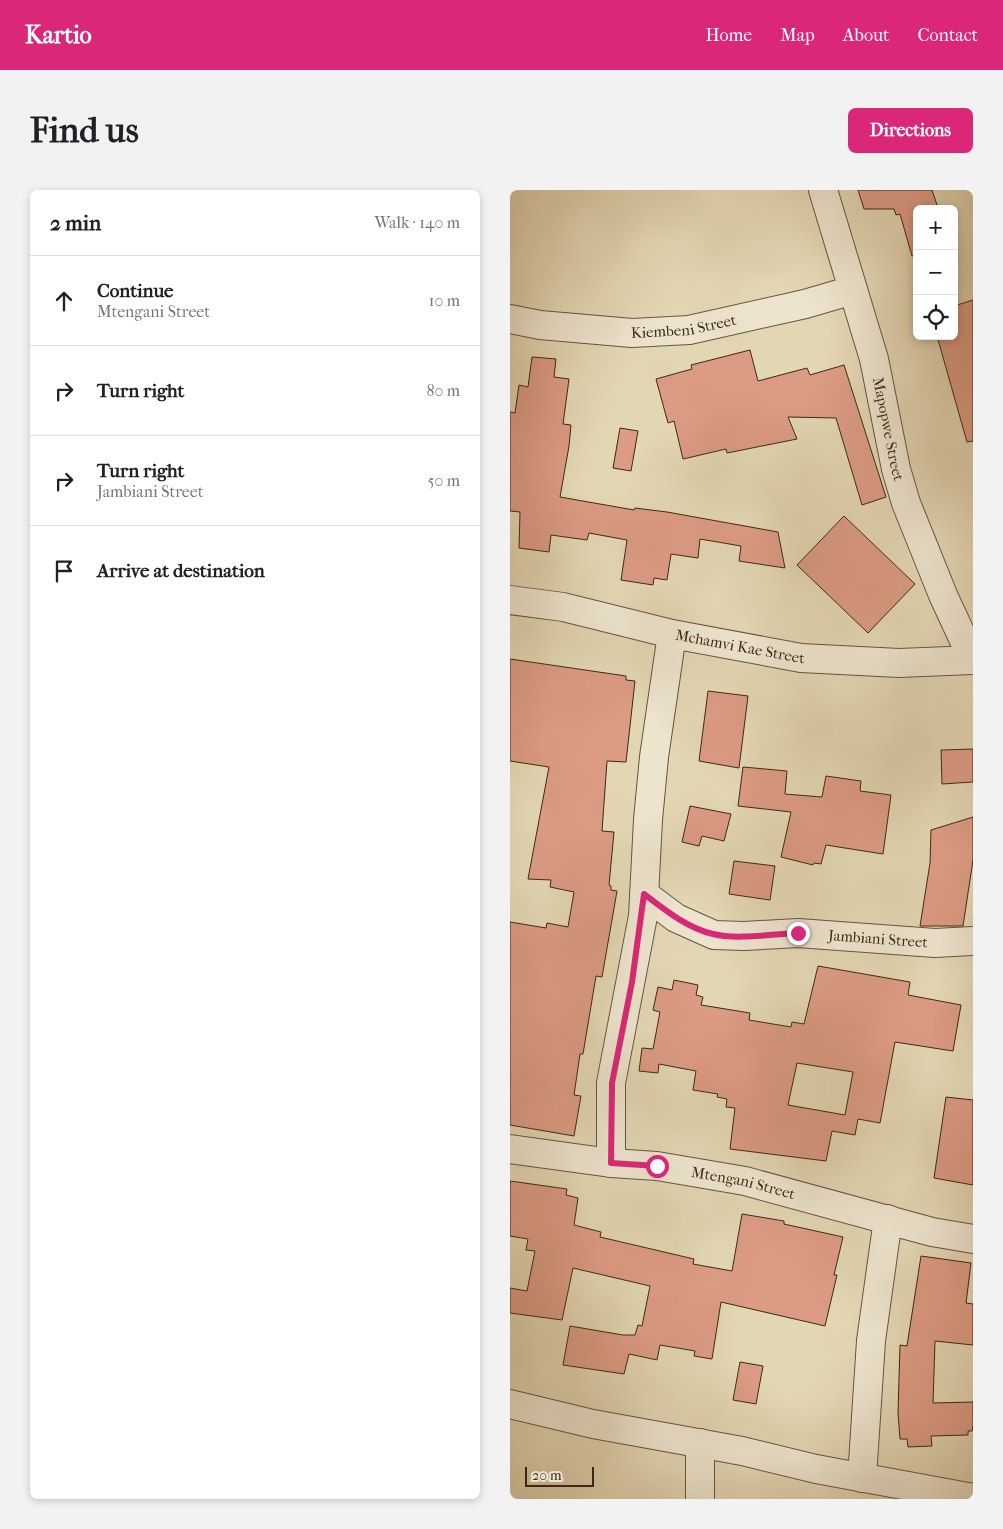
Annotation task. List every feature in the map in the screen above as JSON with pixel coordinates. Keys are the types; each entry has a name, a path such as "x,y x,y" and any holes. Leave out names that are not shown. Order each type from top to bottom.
{"street":[{"name":"Mapopwe Street","path":"823,190 874,359 896,469 906,502 943,595 973,660"},
{"name":"Kiembeni Street","path":"510,319 540,325 632,333 689,330 805,304 853,290"},
{"name":"Mchamvi Kae Street","path":"510,600 563,607 672,634 802,658 899,663 973,660"},
{"path":"611,1163 612,1083 632,982 644,894 653,766 672,634"},
{"name":"Jambiani Street","path":"644,894 676,918 714,935 744,936 798,933 934,943 973,941"},
{"name":"Mtengani Street","path":"510,1149 611,1163 657,1166 745,1181 932,1232 973,1239"},
{"path":"862,1478 871,1341 888,1219"},
{"path":"510,1404 593,1424 700,1443 862,1478 973,1498"},
{"path":"700,1443 700,1499"}],"building":[{"path":"858,190 932,190 937,205 913,205 912,256 900,214 896,215 894,209 864,209"},
{"path":"973,300 973,441 967,442 938,340 958,340 958,305"},
{"path":"750,350 758,381 807,368 810,375 844,365 886,497 862,505 836,418 788,417 797,439 727,453 726,449 683,459 674,421 668,423 656,379 692,369 691,365"},
{"path":"532,357 556,359 554,377 569,379 563,424 571,425 560,497 634,510 635,508 667,512 778,532 785,568 739,561 741,546 700,539 698,558 671,554 667,580 654,578 653,585 621,580 627,540 589,533 587,540 551,535 549,552 519,548 520,512 510,511 510,412 515,413 519,385 528,387"},
{"path":"620,428 638,431 631,471 613,468"},
{"path":"844,516 915,584 868,633 797,565"},
{"path":"510,659 626,676 626,680 635,681 626,762 607,761 602,831 614,832 609,885 611,890 617,891 602,977 596,976 583,1054 580,1054 574,1095 581,1096 574,1136 510,1125 510,922 546,928 547,923 568,927 574,892 550,887 551,880 528,879 549,767 510,761"},
{"path":"708,691 748,696 739,768 699,761"},
{"path":"973,749 973,782 942,784 941,750"},
{"path":"743,767 787,771 785,794 822,797 826,776 861,781 860,791 891,795 883,854 826,845 821,864 814,863 813,865 781,857 791,812 738,806"},
{"path":"690,806 731,814 724,841 702,836 699,846 682,842"},
{"path":"973,817 973,860 963,926 920,926 930,863 931,830"},
{"path":"734,861 775,866 770,900 729,894"},
{"path":"818,966 910,982 908,995 961,1005 953,1051 895,1042 880,1123 858,1119 855,1135 832,1131 826,1161 730,1149 735,1108 726,1107 727,1099 717,1097 718,1094 693,1090 696,1071 659,1064 658,1073 639,1071 642,1048 653,1049 660,1012 653,1010 658,987 672,990 674,980 698,985 696,995 703,997 701,1005 750,1013 749,1020 791,1027 792,1022 804,1024","holes":["797,1063 853,1072 845,1115 788,1105"]},
{"path":"946,1097 973,1100 973,1185 934,1178"},
{"path":"510,1181 567,1189 566,1195 578,1198 574,1225 601,1232 600,1237 694,1259 693,1264 732,1271 742,1214 784,1221 784,1224 843,1237 834,1275 837,1275 825,1326 721,1302 712,1359 694,1356 695,1351 660,1345 657,1360 629,1354 624,1374 563,1365 570,1326 623,1335 635,1335 638,1325 642,1326 650,1286 573,1268 562,1320 510,1313 510,1288 527,1291 535,1251 526,1250 528,1239 510,1236"},
{"path":"921,1256 971,1263 966,1303 973,1304 973,1345 935,1341 933,1403 973,1402 973,1426 972,1431 968,1431 968,1435 931,1436 932,1446 908,1447 907,1439 900,1439 898,1413 900,1345 907,1346"},
{"path":"740,1362 763,1366 756,1404 733,1400"}],"route":[{"path":"657,1166 611,1163 612,1083 617,1050 632,982 644,894 676,918 714,935 744,936 798,933"}]}
